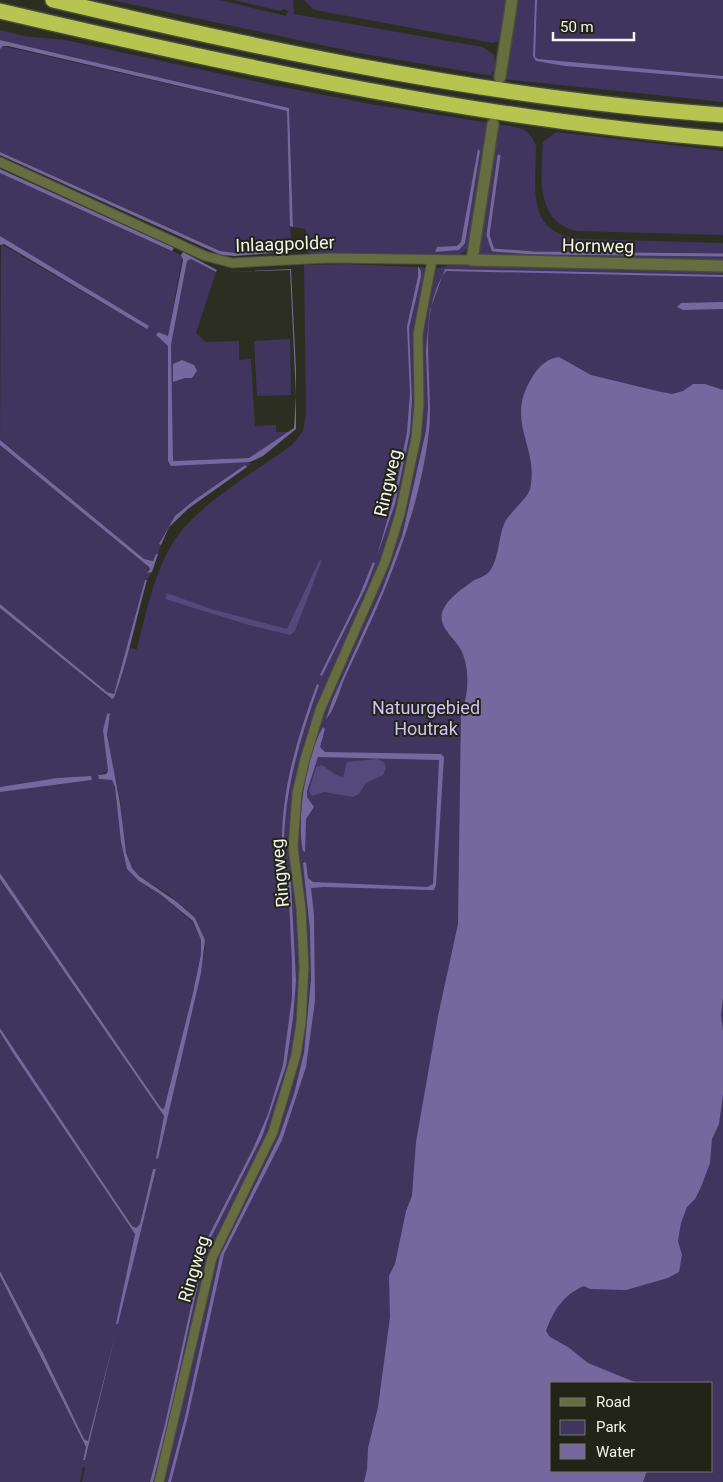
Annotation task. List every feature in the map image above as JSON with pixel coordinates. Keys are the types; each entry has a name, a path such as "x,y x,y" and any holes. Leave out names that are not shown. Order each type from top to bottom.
{"highway":[{"path":"53,0 308,56 460,83 539,96 723,115"},
{"path":"0,11 150,46 436,102 580,124 723,139"}],"street":[{"path":"500,77 512,0"},
{"path":"472,260 493,124"},
{"name":"Inlaagpolder","path":"0,162 205,256 224,262 329,258 472,260"},
{"name":"Ringweg","path":"159,1482 212,1258 270,1139 296,1056 301,1023 304,974 301,909 293,847 297,793 304,759 320,710 385,562 400,514 417,428 418,334 432,260"},
{"name":"Hornweg","path":"472,260 723,266"}],"green space":[{"path":"111,0 220,0 286,16 288,11 284,9 280,11 234,0 293,0 294,14 483,47 494,55 496,75 491,70 493,76 359,53"},
{"path":"304,0 506,0 500,40 493,43 320,11 313,9"},
{"path":"517,0 723,0 723,102 503,79"},
{"path":"0,30 24,36 65,40 272,85 376,105 489,123 469,246 463,253 454,256 310,254 306,251 306,229 293,227 289,108 0,40"},
{"path":"3,46 287,111 291,238 289,248 286,250 235,253 220,251 0,152 0,49"},
{"path":"495,124 520,128 533,139 536,146 535,179 538,208 543,220 552,229 565,236 584,239 723,243 723,261 482,255 479,250"},
{"path":"556,132 723,151 723,235 577,231 563,226 547,208 542,183 543,142"},
{"path":"0,173 181,255 168,337 158,332 168,346 168,462 247,462 251,464 247,467 245,465 193,501 175,516 159,544 161,545 158,554 156,554 153,561 144,559 0,440 1,244 147,329 0,236"},
{"path":"190,259 216,272 196,333 206,342 239,341 239,360 251,359 255,426 276,425 276,432 290,432 249,458 172,461 171,345 187,261"},
{"name":"Natuurgebied Houtrak","path":"346,264 439,268 450,264 723,270 723,1482 82,1482 85,1468 83,1467 80,1482 0,1482 0,1276 86,1447 83,1459 85,1460 116,1333 88,1441 84,1439 43,1353 0,1271 0,1032 135,1234 117,1324 156,1169 153,1169 140,1224 136,1228 132,1226 0,1028 0,879 164,1116 156,1158 158,1158 205,949 204,938 195,920 181,905 138,875 126,854 120,799 110,760 107,733 110,713 107,714 103,730 108,771 98,775 99,779 112,780 115,787 121,842 127,869 139,881 160,894 193,922 201,940 201,954 193,993 164,1109 161,1108 0,873 0,792 92,780 91,776 57,778 0,787 0,608 111,699 114,698 129,648 137,649 147,607 156,580 174,541 184,527 212,501 292,445 303,431 306,413 304,265"},
{"path":"290,339 291,395 257,396 254,341"},
{"path":"0,445 149,567 148,573 152,572 147,580 145,580 114,694 107,692 0,604"}],"shaded area":[{"path":"322,560 295,631 290,635 249,625 165,599 167,593 211,609 287,629 319,561"},
{"path":"377,759 384,762 386,768 383,775 366,783 359,794 353,797 324,792 312,796 309,791 316,767 322,765 336,775 343,777 347,762"}],"water":[{"path":"535,0 537,0 535,57 538,59 723,76 723,79 565,66 536,61 533,56"},
{"path":"0,40 289,108 293,227 290,226 287,111 8,46 3,46 0,49"},
{"path":"478,149 480,151 465,243 459,250 435,252 437,247 457,246 461,242"},
{"path":"0,152 220,251 235,253 286,250 289,248 290,241 291,248 286,252 235,256 221,255 0,155"},
{"path":"0,169 174,248 172,251 0,173"},
{"path":"0,236 149,326 147,329 4,244 0,245"},
{"path":"183,252 217,270 216,272 191,259 187,261 171,345 173,461 249,458 294,428 296,396 296,429 263,456 250,462 171,466 168,461 168,346 156,335 158,332 168,336"},
{"path":"418,266 421,271 421,277 409,328 412,399 410,432 395,504 377,556 395,493 407,432 410,393 407,326 418,277"},
{"path":"291,269 296,396 290,270 228,272"},
{"path":"445,269 723,275 723,277 446,271 441,281"},
{"path":"723,302 723,309 683,310 677,307 681,303"},
{"path":"432,304 428,349 429,431 417,495 398,556 386,586 346,675 335,705 326,719 332,701 382,590 402,536 426,431 428,407 426,349"},
{"path":"559,357 591,375 672,394 683,391 693,384 705,384 723,390 723,998 721,1014 723,1031 723,1095 719,1124 712,1139 710,1163 701,1187 695,1199 687,1207 681,1223 678,1241 682,1255 679,1272 668,1278 626,1290 590,1289 584,1286 577,1289 560,1304 546,1331 550,1337 568,1347 588,1363 635,1382 550,1382 550,1472 647,1472 643,1482 364,1482 368,1448 378,1407 390,1317 389,1276 395,1264 406,1211 412,1196 416,1142 438,1016 458,924 461,713 466,698 467,673 461,650 444,627 442,621 443,610 456,594 489,572 495,562 505,522 529,493 532,474 521,407 525,392 535,372 548,361"},
{"path":"182,360 194,365 197,371 192,378 173,382 173,364"},
{"path":"0,440 144,559 153,561 156,554 158,554 152,572 147,573 150,569 149,567 0,445"},
{"path":"245,465 247,467 189,508 169,527 161,545 159,544 175,516 193,501"},
{"path":"373,562 375,563 366,587 322,676 320,675 360,594"},
{"path":"145,580 147,580 128,654 119,684 112,699 0,608 0,604 107,692 114,694"},
{"path":"317,684 319,685 294,765 287,806 284,848 282,848 282,827 287,785 297,744"},
{"path":"110,713 107,735 120,803 126,853 132,868 139,876 177,902 195,918 205,940 201,973 158,1159 156,1158 164,1116 0,879 0,873 161,1108 164,1109 193,993 201,954 201,940 193,921 160,894 139,881 127,869 121,842 115,787 112,780 99,779 98,775 106,774 108,771 103,730 107,714"},
{"path":"323,727 325,729 320,747 325,752 441,754 444,757 436,885 434,890 311,888 314,915 315,1001 306,1067 282,1140 224,1254 188,1416 171,1482 168,1482 185,1417 220,1256 279,1137 294,1094 304,1053 311,980 310,930 303,863 306,862 308,878 313,882 427,887 433,884 439,760 318,757 307,791 307,797 314,807 306,819 305,852 303,851 301,822 304,788 307,770"},
{"path":"91,776 92,780 0,792 0,787 57,778"},
{"path":"286,869 291,883 296,981 286,1066 262,1137 206,1247 166,1432 153,1482 150,1482 165,1424 205,1243 252,1151 268,1114 283,1065 292,997 289,900 284,870"},
{"path":"0,1028 132,1226 136,1228 140,1224 153,1169 156,1169 118,1324 116,1324 135,1234 13,1053 0,1032"},
{"path":"0,1271 43,1353 84,1439 88,1441 116,1332 85,1460 83,1460 86,1447 0,1276"}],"waterway":[{"path":"499,156 488,235 493,250 534,253 723,255"}]}
